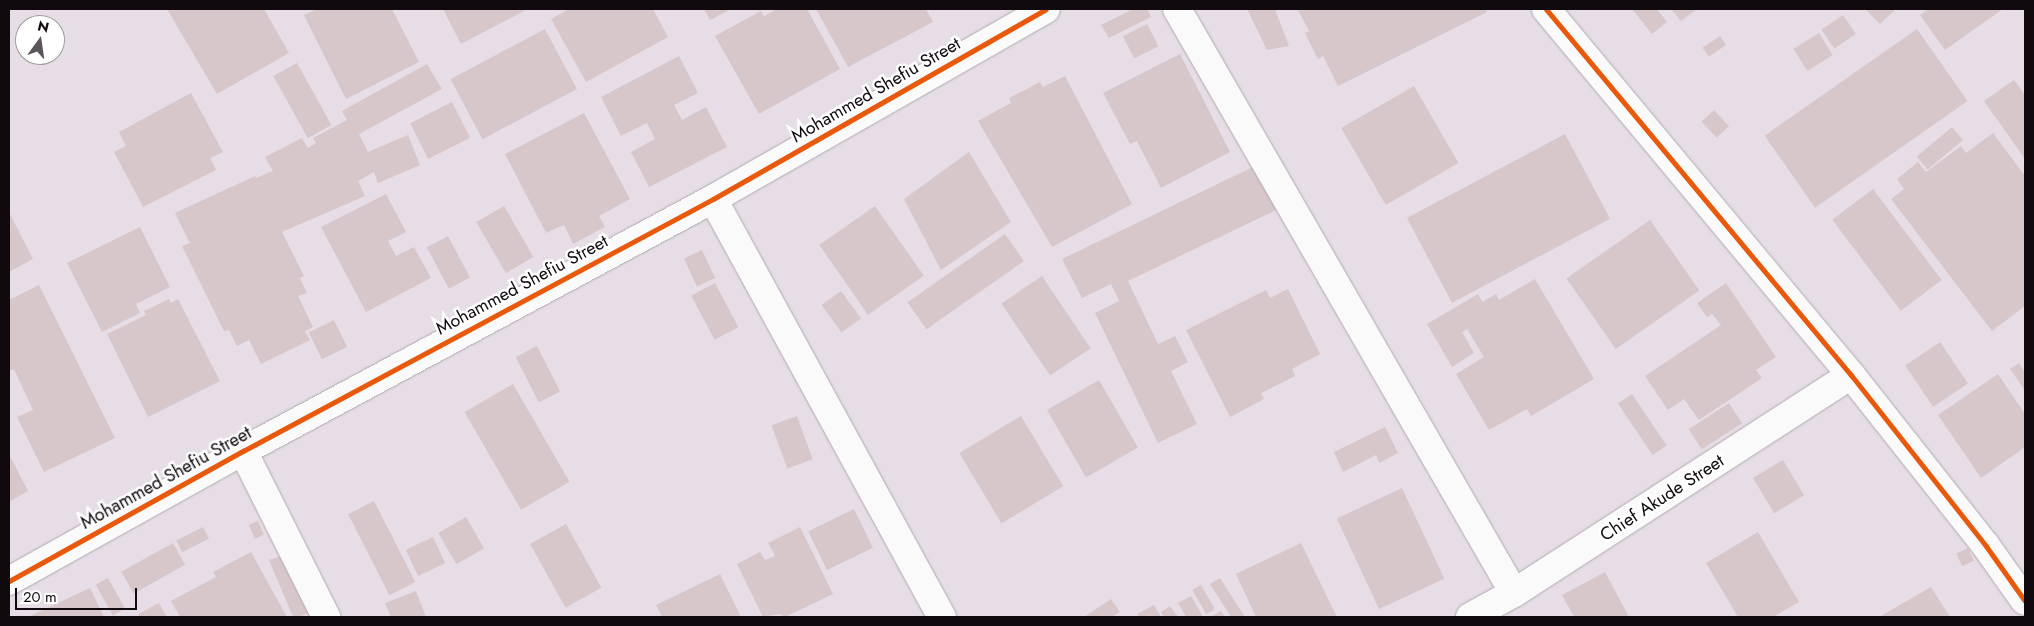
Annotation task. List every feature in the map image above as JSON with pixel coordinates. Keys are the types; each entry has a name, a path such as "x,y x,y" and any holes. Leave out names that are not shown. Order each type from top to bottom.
{"street":[{"name":"Mohammed Shefiu Street","path":"9,581 242,450 713,199 1046,9"},
{"path":"1178,9 1514,593"},
{"path":"1546,9 1851,376 1986,546 2025,601"},
{"path":"713,199 942,617"},
{"name":"Chief Akude Street","path":"1470,617 1514,593 1851,376"},
{"path":"242,450 326,617"}],"building":[{"path":"167,9 264,9 289,53 217,94"},
{"path":"317,9 392,9 419,62 346,99 304,15"},
{"path":"443,9 523,9 524,11 461,44"},
{"path":"569,9 653,9 668,37 586,82 551,19"},
{"path":"704,9 731,9 710,20"},
{"path":"777,9 807,9 840,69 759,114 715,36 761,11 764,16"},
{"path":"816,9 926,9 933,22 848,67"},
{"path":"1133,9 1147,9 1151,17 1109,38 1101,25"},
{"path":"1247,9 1275,9 1289,46 1267,50"},
{"path":"1485,9 1487,12 1338,86 1323,56 1318,59 1305,33 1309,31 1298,10"},
{"path":"1632,9 1657,9 1667,22 1652,34"},
{"path":"1671,9 1697,9 1681,21"},
{"path":"1865,9 1896,9 1880,24"},
{"path":"1928,9 2003,9 1945,50 1920,15"},
{"path":"1843,15 1856,34 1834,49 1821,30"},
{"path":"1147,24 1158,46 1134,59 1123,36"},
{"path":"545,29 577,89 482,139 451,79"},
{"path":"1917,29 1967,101 1815,208 1765,136"},
{"path":"1819,33 1833,55 1807,71 1794,49"},
{"path":"1720,36 1726,45 1709,57 1703,48"},
{"path":"1180,54 1230,152 1161,188 1137,141 1130,144 1103,93"},
{"path":"679,56 698,93 674,105 682,120 706,107 727,147 649,187 631,152 655,139 647,123 621,136 601,97"},
{"path":"297,63 331,125 308,138 273,76"},
{"path":"427,64 442,89 359,134 368,152 408,135 420,165 378,183 374,172 358,181 365,196 282,232 304,276 300,278 307,293 298,296 313,327 305,331 310,340 261,364 249,340 237,346 229,330 224,331 182,246 190,243 175,213 255,176 256,178 273,171 265,157 302,138 308,148 316,143 313,138 347,120 342,111"},
{"path":"1065,76 1132,204 1052,247 978,121 1011,103 1009,98 1040,82 1043,87"},
{"path":"2014,80 2025,95 2025,159 1984,101"},
{"path":"1414,86 1458,163 1386,205 1341,128"},
{"path":"191,93 223,152 210,158 216,170 143,207 114,152 126,146 119,132"},
{"path":"452,102 470,138 428,159 410,123"},
{"path":"1714,110 1729,126 1717,138 1702,122"},
{"path":"584,113 630,199 599,216 605,227 573,244 564,225 546,233 505,154"},
{"path":"1952,127 1963,140 1928,170 1917,157"},
{"path":"1993,133 2025,176 2025,306 1992,331 1891,199 1904,189 1897,179 1918,162 1926,172 1961,146 1966,153"},
{"path":"1565,134 1610,219 1452,303 1407,218"},
{"path":"969,152 1011,222 941,270 904,199"},
{"path":"1255,166 1276,210 1128,281 1158,344 1175,336 1188,362 1171,371 1197,424 1158,443 1095,313 1119,301 1111,284 1082,298 1062,259"},
{"path":"1873,189 1942,280 1901,311 1832,220"},
{"path":"386,194 406,232 388,241 396,256 414,247 431,278 366,312 321,227"},
{"path":"504,206 534,257 506,273 476,222"},
{"path":"875,206 924,276 868,315 819,245"},
{"path":"9,212 33,259 9,272"},
{"path":"1650,220 1699,290 1616,349 1566,279"},
{"path":"140,227 170,287 136,304 140,313 102,332 67,263"},
{"path":"1005,234 1024,261 926,329 908,302"},
{"path":"448,236 470,277 449,289 427,247"},
{"path":"702,250 715,278 697,287 684,258"},
{"path":"1042,276 1091,348 1050,376 1001,303"},
{"path":"1535,279 1594,379 1531,416 1527,409 1489,430 1456,374 1484,357 1467,329 1462,332 1474,353 1452,367 1427,324 1478,294 1482,302 1496,294 1499,300"},
{"path":"715,283 738,327 715,340 691,296"},
{"path":"1726,283 1776,357 1756,370 1762,378 1699,420 1684,399 1668,410 1645,376 1721,325 1712,314 1707,317 1697,303"},
{"path":"39,285 115,438 44,472 17,417 33,410 14,369 9,371 9,300"},
{"path":"1288,289 1320,354 1292,369 1295,376 1261,393 1264,399 1230,417 1186,330 1266,290 1270,298"},
{"path":"841,291 861,319 842,333 822,305"},
{"path":"169,299 171,303 178,299 220,381 148,417 107,334 146,315 144,311"},
{"path":"334,320 347,347 322,359 309,332"},
{"path":"1940,342 1968,383 1933,407 1905,365"},
{"path":"537,346 560,391 539,402 516,357"},
{"path":"2019,363 2025,373 2024,389 2010,369"},
{"path":"1998,374 2025,414 2025,447 1981,478 1938,415"},
{"path":"1099,380 1138,448 1086,478 1047,410"},
{"path":"513,384 570,482 521,510 465,412"},
{"path":"1632,394 1667,445 1653,455 1618,404"},
{"path":"1729,403 1742,423 1702,449 1689,429"},
{"path":"797,416 813,459 787,468 772,425"},
{"path":"1021,416 1063,486 1002,523 959,453"},
{"path":"1385,427 1398,453 1379,463 1376,455 1343,472 1334,452"},
{"path":"9,454 28,491 9,502"},
{"path":"1783,460 1804,495 1774,513 1753,478"},
{"path":"1402,488 1444,579 1379,609 1337,518"},
{"path":"374,501 415,582 389,595 348,514"},
{"path":"854,509 873,548 827,570 808,531"},
{"path":"466,517 484,548 456,564 438,533"},
{"path":"258,521 264,535 255,539 249,525"},
{"path":"566,524 601,588 566,608 530,544"},
{"path":"203,527 209,539 182,552 176,541"},
{"path":"800,527 833,594 785,617 779,614 763,617 737,564 760,552 765,560 775,556 768,543"},
{"path":"1758,532 1799,602 1773,617 1738,617 1706,563"},
{"path":"433,537 445,563 418,576 406,550"},
{"path":"173,543 185,565 134,593 121,572"},
{"path":"1301,543 1337,617 1256,617 1236,574"},
{"path":"1968,548 1974,561 1962,566 1956,553"},
{"path":"251,552 287,617 180,617 171,601 216,577 213,572"},
{"path":"284,555 314,611 298,617 293,617 269,560"},
{"path":"1605,572 1629,617 1574,617 1562,595"},
{"path":"720,574 741,617 662,617 656,605"},
{"path":"108,578 125,609 113,615 96,585"},
{"path":"1220,578 1245,617 1231,617 1210,584"},
{"path":"1201,585 1215,609 1206,614 1192,590"},
{"path":"1931,587 1950,617 1879,617"},
{"path":"90,588 104,617 28,617"},
{"path":"416,591 426,617 391,617 385,603"},
{"path":"1191,596 1203,617 1186,617 1178,603"},
{"path":"1111,599 1120,612 1112,617 1084,617"},
{"path":"159,603 167,617 140,617 138,614"},
{"path":"1154,605 1161,617 1139,617 1137,614"},
{"path":"1170,606 1178,617 1164,617 1161,612"},
{"path":"1221,611 1225,617 1210,617"}],"cycle path":[{"path":"9,581 243,451 713,199 1046,9"},
{"path":"1546,9 1851,375 1986,546 2025,601"}]}
